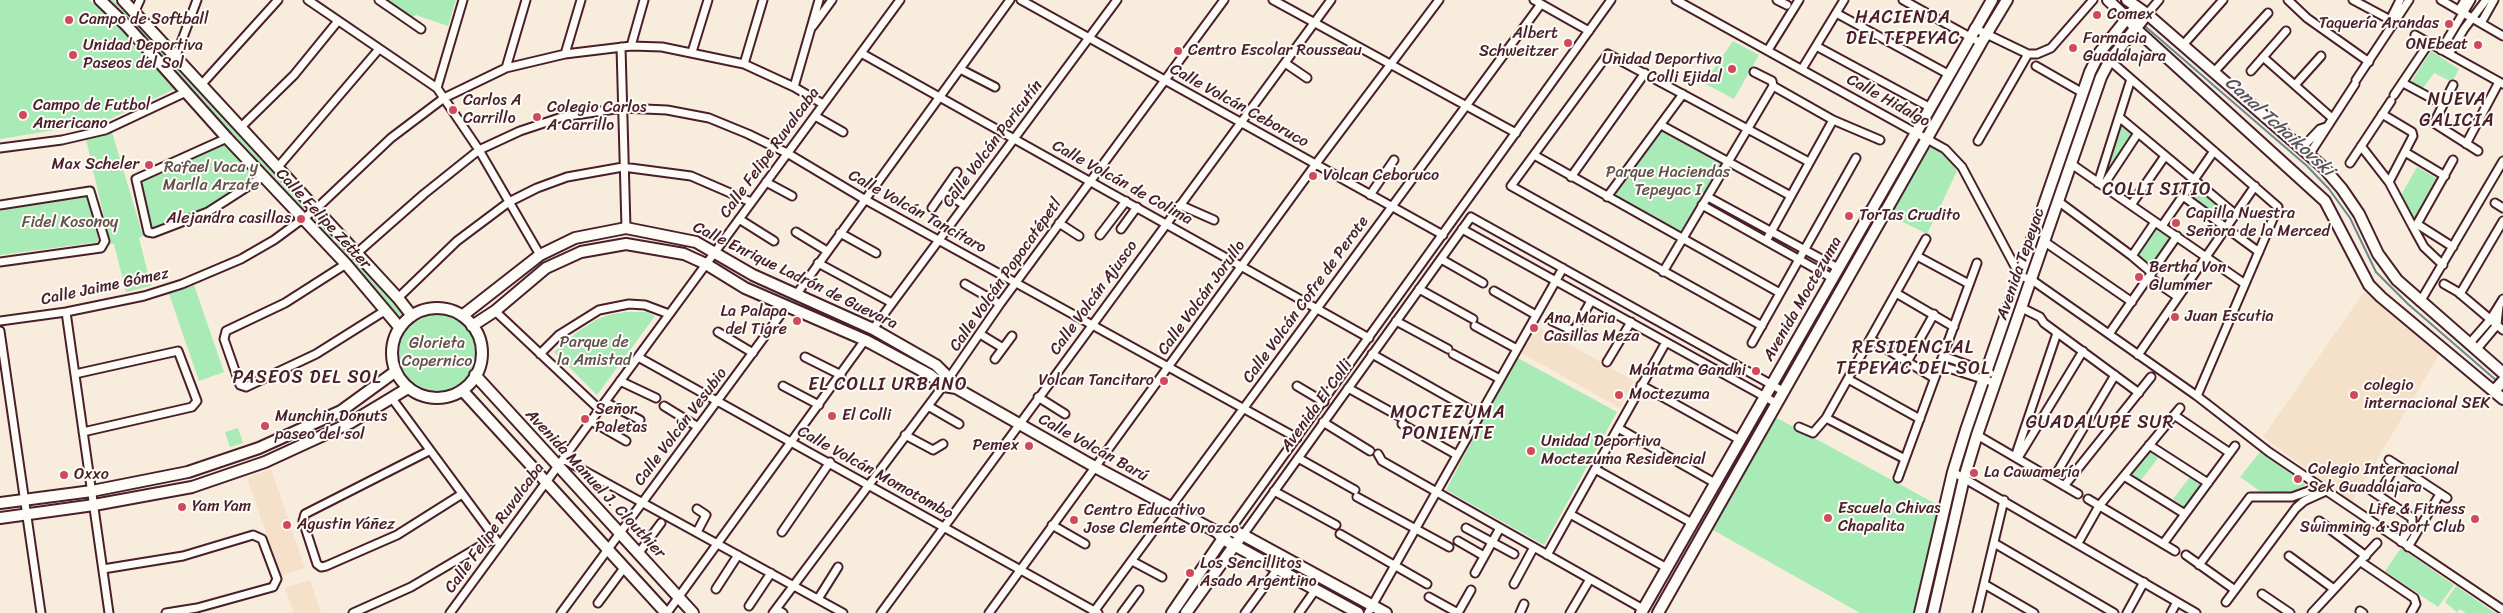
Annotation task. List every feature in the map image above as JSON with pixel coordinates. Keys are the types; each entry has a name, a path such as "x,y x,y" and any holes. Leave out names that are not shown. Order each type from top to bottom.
{"street":[{"name":"Calle Felipe Zetter","path":"100,0 127,26 227,138 346,264 400,328"},
{"name":"Calle Felipe Zetter","path":"123,0 357,253 412,316"},
{"path":"135,11 140,0"},
{"path":"176,56 197,0"},
{"path":"202,84 278,0"},
{"path":"308,0 437,88 479,150 540,255"},
{"path":"379,0 421,29"},
{"path":"437,88 463,0"},
{"path":"506,68 526,0"},
{"path":"565,54 581,0"},
{"path":"630,46 644,0"},
{"path":"692,52 708,0"},
{"path":"744,64 762,0"},
{"path":"794,87 819,0"},
{"path":"809,31 832,0"},
{"name":"Calle Felipe Ruvalcaba","path":"450,613 900,0"},
{"path":"796,295 1010,0"},
{"name":"Calle Volcán Ceboruco","path":"1021,0 1443,235"},
{"name":"Calle Volcán Paricutín","path":"873,329 1117,0"},
{"name":"Calle Volcán Popocatépetl","path":"777,612 793,586 868,484 947,382 1000,304 1224,0"},
{"path":"1273,0 1516,133"},
{"name":"Calle Volcán Ajusco","path":"880,613 1331,0"},
{"name":"Calle Volcán Jorullo","path":"989,613 1315,165 1438,0"},
{"name":"Avenida El Colli","path":"1172,613 1220,536 1230,530 1324,402 1611,0"},
{"name":"Calle Hidalgo","path":"1676,0 1945,149 1962,167 2020,276"},
{"path":"1778,0 1787,6"},
{"path":"1768,50 1799,0"},
{"path":"1802,69 1844,0"},
{"path":"1904,0 1983,38 2028,54 2037,54 2052,48 2093,0"},
{"name":"Avenida Moctezuma","path":"1642,611 1992,0"},
{"name":"Avenida Moctezuma","path":"1658,613 1983,38 2007,0"},
{"path":"2108,0 2135,28 2309,184 2329,208 2369,285 2381,297 2498,386 2503,399"},
{"path":"2127,0 2139,4 2147,14 2306,152 2342,189 2359,214 2378,254 2397,280 2503,373"},
{"name":"Avenida Tepeyac","path":"1933,613 1964,478 1977,435 2101,77 2110,60 2159,0"},
{"path":"2183,45 2223,0"},
{"path":"2288,0 2307,18 2369,62"},
{"path":"2353,0 2392,21"},
{"path":"2306,152 2326,127 2369,62 2392,21 2400,0"},
{"path":"2392,21 2409,0"},
{"path":"2441,0 2503,36"},
{"path":"2462,12 2465,0"},
{"path":"2441,50 2462,12 2472,0"},
{"path":"2449,54 2464,29 2486,0"},
{"path":"2481,23 2494,0"},
{"path":"1537,2 1589,31"},
{"name":"Calle Volcán Cofre de Perote","path":"1096,612 1170,508 1466,106 1537,2"},
{"name":"Avenida Tepeyac","path":"1920,613 1953,472 1984,376 2083,92 2100,52 2139,4"},
{"path":"1836,13 1948,74"},
{"path":"2214,72 2268,13"},
{"path":"241,127 294,75 338,21"},
{"path":"2251,71 2286,31"},
{"path":"2415,35 2501,84 2466,144"},
{"path":"2350,163 2429,43"},
{"name":"Calle Jaime Gómez","path":"0,321 66,312 144,296 213,273 241,259 316,209 391,138 444,98 506,68 565,54 630,46 662,47 744,64 794,87 823,104"},
{"path":"1816,46 1929,107"},
{"path":"621,47 626,228"},
{"path":"278,167 379,49"},
{"path":"2100,52 2278,207 2197,396"},
{"name":"Calle Volcán de Colima","path":"861,53 1369,338"},
{"path":"1762,326 1512,186 1608,54 1809,162"},
{"path":"1978,141 2028,54"},
{"path":"2295,85 2321,56"},
{"path":"2263,57 2332,118"},
{"path":"1285,63 1307,78"},
{"path":"2036,66 2083,92"},
{"path":"960,69 995,87"},
{"path":"1754,72 1772,81 1773,86 1832,120 1880,140"},
{"path":"1571,176 1645,73"},
{"path":"2101,184 2131,79"},
{"path":"2403,83 2442,104"},
{"path":"2453,85 2434,123 2478,151"},
{"path":"1663,272 1773,86"},
{"path":"0,148 62,140 105,130 186,92"},
{"path":"1607,197 1684,94"},
{"name":"Calle Volcán Tancítaro","path":"357,253 424,194 479,150 562,117 622,108 667,110 709,118 787,153 864,199 1297,438"},
{"path":"2382,114 2412,132 2412,140 2389,182"},
{"path":"815,116 842,132"},
{"path":"2119,117 2235,214"},
{"path":"1766,240 1832,120"},
{"path":"1661,125 1791,196"},
{"path":"2072,126 2082,130"},
{"path":"2101,184 2138,133"},
{"path":"227,138 136,179 150,233 208,212 264,176"},
{"path":"2361,146 2389,182 2415,226 2424,247 2442,265"},
{"path":"2134,258 2183,196 2214,151"},
{"path":"2405,152 2445,176"},
{"path":"1534,155 1780,293"},
{"path":"2131,205 2165,156"},
{"path":"1752,343 1856,158"},
{"path":"1370,195 1394,160"},
{"path":"2415,226 2453,160"},
{"path":"2420,302 2503,161"},
{"path":"2070,163 2245,284"},
{"path":"398,298 457,241 509,202 537,188 567,177 623,167 691,176 751,202"},
{"path":"932,208 956,172"},
{"path":"766,182 792,196"},
{"path":"2138,355 2255,186"},
{"path":"0,205 90,191 98,215 104,245 101,248 0,262"},
{"path":"943,192 965,205"},
{"path":"2183,196 2259,252"},
{"path":"1708,197 1838,268"},
{"path":"2058,200 2134,258 2150,275 2178,297"},
{"path":"1100,235 1126,201"},
{"path":"2495,203 2503,208"},
{"path":"1180,205 1214,220"},
{"path":"1702,205 1832,278"},
{"path":"1121,229 1137,207"},
{"name":"Avenida El Colli","path":"1190,612 1235,545 1471,217 1563,268"},
{"path":"739,219 774,241"},
{"path":"2460,294 2503,221"},
{"path":"1059,223 1079,236"},
{"path":"2415,226 2453,247"},
{"name":"Calle Enrique Ladrón de Guevara","path":"462,316 540,255 575,238 626,228 687,238 753,275 873,329 936,365 947,382"},
{"path":"1462,229 1776,403"},
{"path":"796,232 827,251"},
{"path":"840,233 876,253"},
{"path":"2109,334 2177,236"},
{"path":"1799,427 1813,433 1826,418 1926,240"},
{"path":"2045,242 2132,302"},
{"name":"Calle Enrique Ladrón de Guevara","path":"472,326 495,311 546,268 567,257 596,248 626,244 676,252 706,264 745,288 865,340 930,375 947,382"},
{"path":"1917,256 1969,284"},
{"path":"1441,259 1483,283"},
{"path":"818,263 892,303"},
{"path":"1898,478 1977,263"},
{"path":"346,264 285,303 228,330 224,335 233,367 243,387 316,354 386,310"},
{"path":"1370,609 1563,268 1783,391"},
{"path":"2020,276 2032,280 2197,396 2263,448 2404,545 2503,610"},
{"path":"965,284 1000,304"},
{"path":"2444,284 2460,294 2503,330"},
{"path":"1419,289 1517,349"},
{"path":"1494,291 1536,315"},
{"path":"1896,293 1954,326"},
{"path":"1574,331 1591,301"},
{"path":"2472,347 2501,302"},
{"path":"2472,347 2497,325 2501,302"},
{"path":"540,354 567,330 599,310 629,304 646,305 669,314"},
{"name":"Calle Volcán Vesubio","path":"563,612 787,306"},
{"path":"442,308 462,316 472,326 481,350 481,359 475,376 462,390 445,397 435,398 417,394 408,388 396,371 392,354 393,344 400,328 412,316 421,311 442,308"},
{"path":"2021,310 2040,317 2044,323 2139,393"},
{"path":"495,311 600,410"},
{"path":"66,312 109,613"},
{"path":"1907,362 1934,314"},
{"path":"1396,321 1500,380"},
{"path":"1552,321 1587,337"},
{"path":"1607,362 1631,322"},
{"path":"0,331 41,613"},
{"path":"718,332 753,353"},
{"path":"2017,458 2058,333"},
{"path":"980,334 1003,348"},
{"path":"995,359 1012,336"},
{"path":"1870,339 1934,378"},
{"path":"462,390 666,613 793,442 865,340"},
{"path":"1548,555 1666,342"},
{"path":"75,374 178,351 196,398 196,404 192,408 83,432"},
{"path":"2017,458 2083,352"},
{"path":"1372,354 1480,415"},
{"path":"1943,356 1984,376"},
{"name":"Calle Volcán Momotombo","path":"638,357 830,462 1096,612"},
{"path":"805,357 840,375"},
{"path":"1951,369 1954,360"},
{"path":"1939,365 1996,380"},
{"path":"0,503 92,491 188,472 259,448 341,411 396,371"},
{"path":"2053,479 2115,375"},
{"name":"Avenida Manuel J. Clouthier","path":"475,376 560,463 619,533 693,613"},
{"path":"2064,486 2151,377"},
{"path":"1848,379 1920,419"},
{"path":"620,381 656,398"},
{"name":"Calle Volcán Barú","path":"947,382 1018,424 1316,589 1354,612"},
{"path":"1641,385 1740,440"},
{"path":"783,386 819,405"},
{"path":"1297,386 1324,402"},
{"path":"0,518 94,505 192,487 265,462 350,424 408,388"},
{"path":"1348,388 1457,455"},
{"path":"1038,396 1064,414"},
{"path":"391,398 500,545"},
{"path":"605,402 640,420"},
{"path":"664,406 698,427"},
{"path":"928,406 959,424"},
{"path":"2078,544 2099,506 2180,408"},
{"path":"2174,415 2230,453"},
{"path":"1826,418 1905,460"},
{"path":"591,421 626,441"},
{"path":"1323,422 1370,451"},
{"path":"1618,428 1715,483"},
{"path":"905,435 933,450 943,444"},
{"path":"1977,435 2078,494"},
{"path":"2149,445 2208,483"},
{"path":"2163,544 2235,446"},
{"path":"259,448 265,462"},
{"path":"429,451 303,516 302,521 317,564 321,567 396,535 462,494"},
{"path":"1378,454 1382,461 1590,579 1642,611"},
{"path":"1298,458 1448,547"},
{"path":"2389,460 2444,496 2404,545"},
{"path":"782,532 830,462"},
{"path":"560,463 642,502 843,613"},
{"path":"2396,465 2375,493 2412,518 2412,526 2404,545"},
{"path":"1595,469 1692,523"},
{"path":"1953,472 2196,613"},
{"path":"2124,476 2185,514"},
{"path":"2199,565 2250,497 2292,497 2323,489"},
{"path":"2226,602 2296,508 2323,489"},
{"path":"1274,491 1336,525"},
{"path":"2292,497 2296,501 2296,508"},
{"path":"2088,499 2175,551"},
{"path":"1977,613 2004,500"},
{"path":"697,509 706,515 697,532"},
{"path":"1570,514 1667,568"},
{"path":"2319,521 2366,556"},
{"path":"638,554 661,523"},
{"path":"1052,525 1085,544"},
{"path":"1466,528 1514,554"},
{"path":"1475,574 1500,528"},
{"path":"1230,530 1243,534 1370,609 1386,613"},
{"path":"1340,534 1427,584"},
{"path":"103,569 183,556 258,536 262,539 277,579 276,584 270,589 197,608 166,613"},
{"path":"353,613 411,586 494,538"},
{"path":"1458,541 1484,556"},
{"path":"1994,543 2114,613"},
{"path":"2312,613 2361,562 2376,543"},
{"path":"1514,584 1534,547"},
{"path":"716,589 738,555"},
{"path":"2186,555 2235,590"},
{"path":"2289,556 2334,589"},
{"path":"1132,560 1162,577"},
{"path":"2361,562 2414,598 2416,604 2411,613"},
{"path":"818,599 838,567"},
{"path":"598,603 624,568"},
{"path":"1245,613 1278,568"},
{"path":"749,606 771,573"},
{"path":"1570,613 1590,579"},
{"path":"2127,613 2144,582"},
{"path":"1984,584 2034,613"},
{"path":"1298,613 1316,589"},
{"path":"1122,613 1139,590"},
{"path":"1429,597 1458,613 1471,590"},
{"path":"2262,594 2290,613"},
{"path":"2171,613 2177,602"},
{"path":"1520,613 1524,604"}],"shaded area":[{"name":"colegio internacional SEK","path":"2364,292 2440,353 2352,502 2263,437"},
{"path":"1535,325 1634,381 1620,408 1520,352"},
{"path":"271,469 305,568 281,576 247,478"},
{"path":"310,580 321,613 294,613 285,588"}],"green space":[{"name":"Unidad Deportiva Paseos del Sol","path":"0,0 89,0 116,23 177,88 110,119 86,125 0,139"},
{"path":"105,0 114,0 126,12 305,206 304,209 300,210"},
{"path":"389,0 456,0 448,26 416,15 411,18"},
{"name":"Unidad Deportiva Colli Ejidal","path":"1733,41 1759,55 1734,99 1704,83"},
{"path":"2431,51 2459,69 2452,82 2434,73 2423,88 2411,82"},
{"path":"2119,122 2132,134 2106,172 2105,171"},
{"name":"Parque Haciendas Tepeyac I","path":"1661,131 1722,164 1680,232 1613,195"},
{"path":"112,132 143,236 139,238 151,286 126,292 114,244 110,244 86,139"},
{"name":"Rafael Vaca y Marlla Arzate","path":"223,142 256,178 226,198 194,214 151,228 138,183 166,172"},
{"path":"1929,143 1949,158 1957,171 1927,234 1889,215"},
{"path":"2417,167 2439,180 2413,220 2400,197"},
{"path":"2195,184 2233,214 2225,225 2186,196"},
{"name":"Fidel Kosonoy","path":"89,193 99,242 0,255 0,211"},
{"path":"314,216 403,313 399,317 311,221"},
{"path":"2157,227 2173,238 2152,266 2137,254"},
{"path":"194,285 224,372 199,381 169,294"},
{"name":"Parque de la Amistad","path":"626,312 646,312 655,316 597,395 554,352 577,332 596,320 608,315"},
{"name":"Glorieta Copernico","path":"429,314 445,314 459,320 470,331 476,345 476,361 470,375 459,386 445,392 429,392 415,386 404,375 398,361 398,345 404,331 415,320"},
{"name":"Unidad Deportiva Moctezuma Residencial","path":"1516,357 1617,412 1544,545 1446,490"},
{"name":"Escuela Chivas Chapalita","path":"1775,417 1940,506 1913,613 1860,613 1713,530"},
{"path":"238,428 243,443 230,447 225,432"},
{"path":"2148,451 2159,457 2141,480 2130,473"},
{"path":"2260,452 2305,484 2303,487 2293,493 2260,491 2240,477"},
{"path":"2190,477 2201,485 2185,507 2173,499"},
{"path":"2401,548 2454,585 2438,607 2385,571"},
{"path":"2456,586 2495,613 2466,613 2460,609 2457,612 2445,602"}],"waterway":[{"name":"Canal Tchaikovski","path":"2146,27 2307,166 2329,189 2350,218 2376,272 2408,304 2497,381"}],"place":[{"name":"Comex","path":"2097,15"},
{"name":"Campo de Softball","path":"69,20"},
{"name":"Taquería Arandas","path":"2449,24"},
{"name":"Albert Schweitzer","path":"1568,43"},
{"name":"ONEbeat","path":"2478,45"},
{"name":"Farmacia Guadalajara","path":"2073,48"},
{"name":"Centro Escolar Rousseau","path":"1178,51"},
{"name":"Unidad Deportiva Paseos del Sol","path":"73,55"},
{"name":"Unidad Deportiva Colli Ejidal","path":"1732,69"},
{"name":"Carlos A Carrillo","path":"453,110"},
{"name":"Campo de Futbol Americano","path":"23,115"},
{"name":"Colegio Carlos A Carrillo","path":"537,117"},
{"name":"Max Scheler","path":"149,165"},
{"name":"Volcan Ceboruco","path":"1313,176"},
{"name":"TorTas Crudito","path":"1849,216"},
{"name":"Alejandra casillas","path":"301,219"},
{"name":"Capilla Nuestra Señora de la Merced","path":"2176,223"},
{"name":"Bertha Von Glummer","path":"2139,277"},
{"name":"Juan Escutia","path":"2175,317"},
{"name":"La Palapa del Tigre","path":"797,321"},
{"name":"Ana Maria Casillas Meza","path":"1534,328"},
{"name":"Mahatma Gandhi","path":"1756,371"},
{"name":"Volcan Tancitaro","path":"1164,381"},
{"name":"Moctezuma","path":"1619,395"},
{"name":"colegio internacional SEK","path":"2354,395"},
{"name":"El Colli","path":"832,416"},
{"name":"Señor Paletas","path":"585,419"},
{"name":"Munchin Donuts paseo del sol","path":"265,426"},
{"name":"Pemex","path":"1029,446"},
{"name":"Unidad Deportiva Moctezuma Residencial","path":"1531,451"},
{"name":"La Cawamería","path":"1974,473"},
{"name":"Oxxo","path":"64,475"},
{"name":"Colegio Internacional Sek Guadalajara","path":"2298,479"},
{"name":"Yam Yam","path":"182,507"},
{"name":"Escuela Chivas Chapalita","path":"1828,518"},
{"name":"Life & Fitness Swimming & Sport Club","path":"2475,519"},
{"name":"Centro Educativo Jose Clemente Orozco","path":"1074,520"},
{"name":"Agustin Yáñez","path":"287,525"},
{"name":"Los Sencillitos Asado Argentino","path":"1190,573"}],"district":[{"name":"HACIENDA DEL TEPEYAC","path":"1903,28"},
{"name":"NUEVA GALICIA","path":"2457,110"},
{"name":"COLLI SITIO","path":"2157,190"},
{"name":"RESIDENCIAL TEPEYAC DEL SOL","path":"1913,358"},
{"name":"PASEOS DEL SOL","path":"307,378"},
{"name":"EL COLLI URBANO","path":"888,385"},
{"name":"MOCTEZUMA PONIENTE","path":"1448,423"},
{"name":"GUADALUPE SUR","path":"2100,423"}]}
